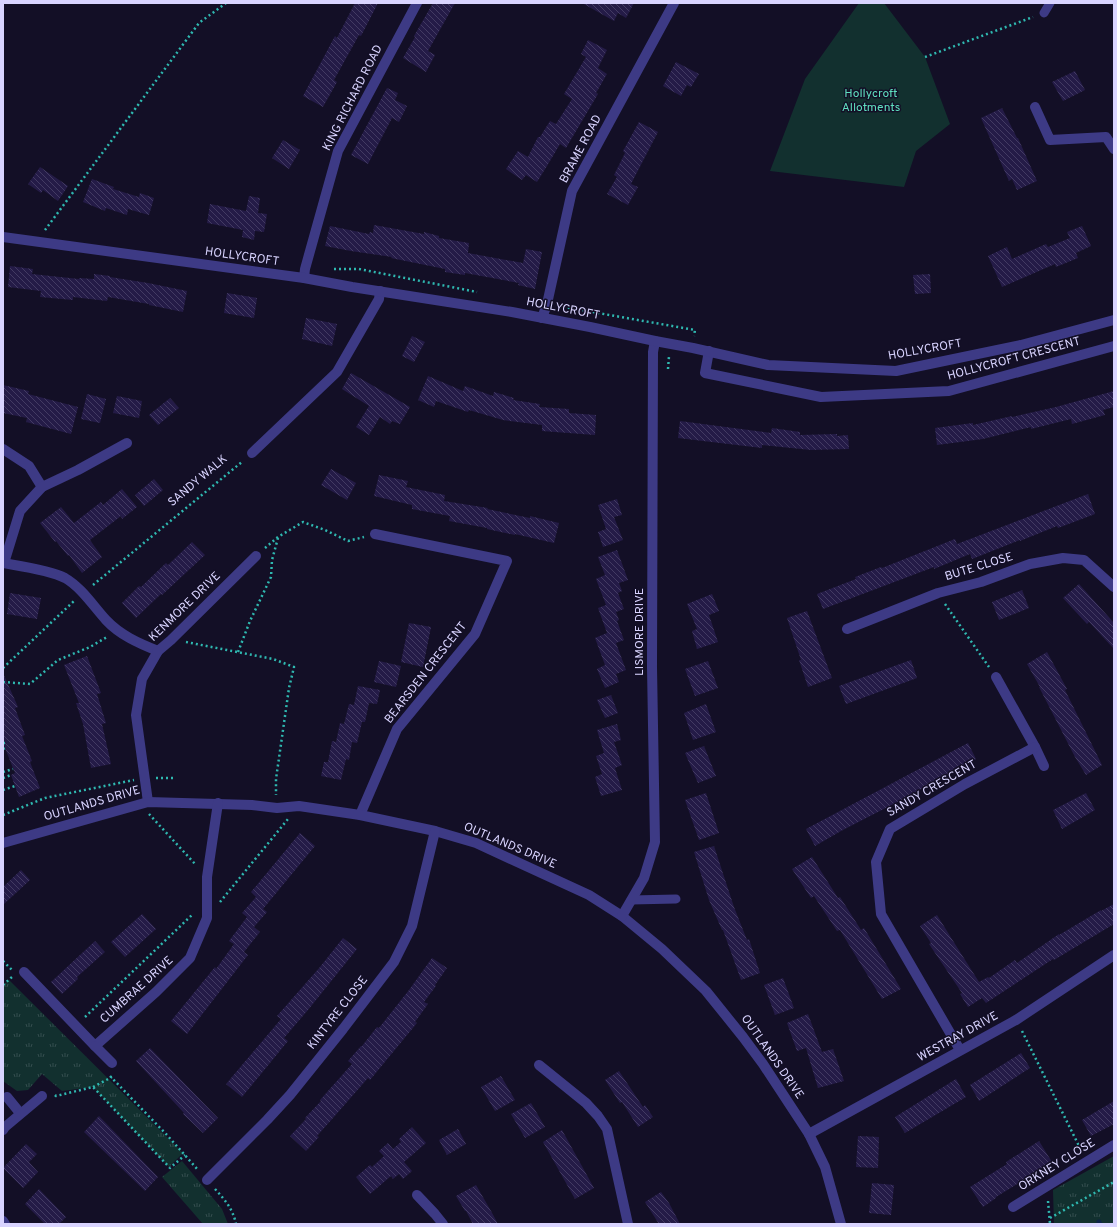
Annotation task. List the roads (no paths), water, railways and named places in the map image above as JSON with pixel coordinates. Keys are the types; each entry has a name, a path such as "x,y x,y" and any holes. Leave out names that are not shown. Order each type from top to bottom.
{"street":[{"name":"KING RICHARD ROAD","path":"304,278 305,269 338,151 417,3"},
{"name":"BRAME ROAD","path":"542,318 547,304 572,191 674,3"},
{"path":"1035,107 1050,140 1106,137 1114,149"},
{"name":"HOLLYCROFT","path":"3,237 304,278 542,318 709,351 768,365 896,371 1021,345 1114,320"},
{"path":"252,453 337,372 379,299 380,291"},
{"name":"LISMORE DRIVE","path":"622,916 644,878 656,842 652,667 653,352 655,341"},
{"name":"HOLLYCROFT CRESCENT","path":"709,351 705,373 821,397 949,391 1114,346"},
{"path":"127,443 78,470 42,487 20,511 3,563 45,571 66,578 83,593 106,620 118,630 137,642 158,651"},
{"path":"3,449 30,466 42,487"},
{"name":"BEARSDEN CRESCENT","path":"360,815 397,729 475,634 507,561 375,534"},
{"name":"KENMORE DRIVE","path":"144,803 146,778 136,715 142,678 158,651 256,556"},
{"name":"BUTE CLOSE","path":"847,629 938,593 981,582 1030,564 1063,558 1084,560 1114,587"},
{"path":"996,677 1044,766"},
{"name":"SANDY CRESCENT","path":"960,1050 881,914 876,862 890,829 965,784 1035,747"},
{"name":"OUTLANDS DRIVE","path":"3,843 144,803 252,804 277,808 299,806 360,815 435,831 476,843 589,895 622,916 662,949 706,991 743,1036 771,1075 809,1134 825,1167 841,1224"},
{"name":"CUMBRAE DRIVE","path":"95,1046 156,992 190,958 206,918 207,877 218,803"},
{"name":"KINTYRE CLOSE","path":"207,1180 290,1095 394,962 412,926 435,831"},
{"name":"WESTRAY DRIVE","path":"809,1134 1016,1020 1114,955"},
{"path":"24,972 112,1063"},
{"path":"540,1065 586,1103 607,1129 628,1224"},
{"path":"3,1130 46,1093"},
{"path":"7,1097 20,1114"},
{"name":"ORKNEY CLOSE","path":"1013,1208 1086,1161 1114,1145"},
{"path":"417,1195 443,1224"}],"lane":[{"path":"1044,13 1050,3"},
{"path":"631,900 676,899"}],"park label":[{"name":"Hollycroft Allotments","path":"871,101"}]}
